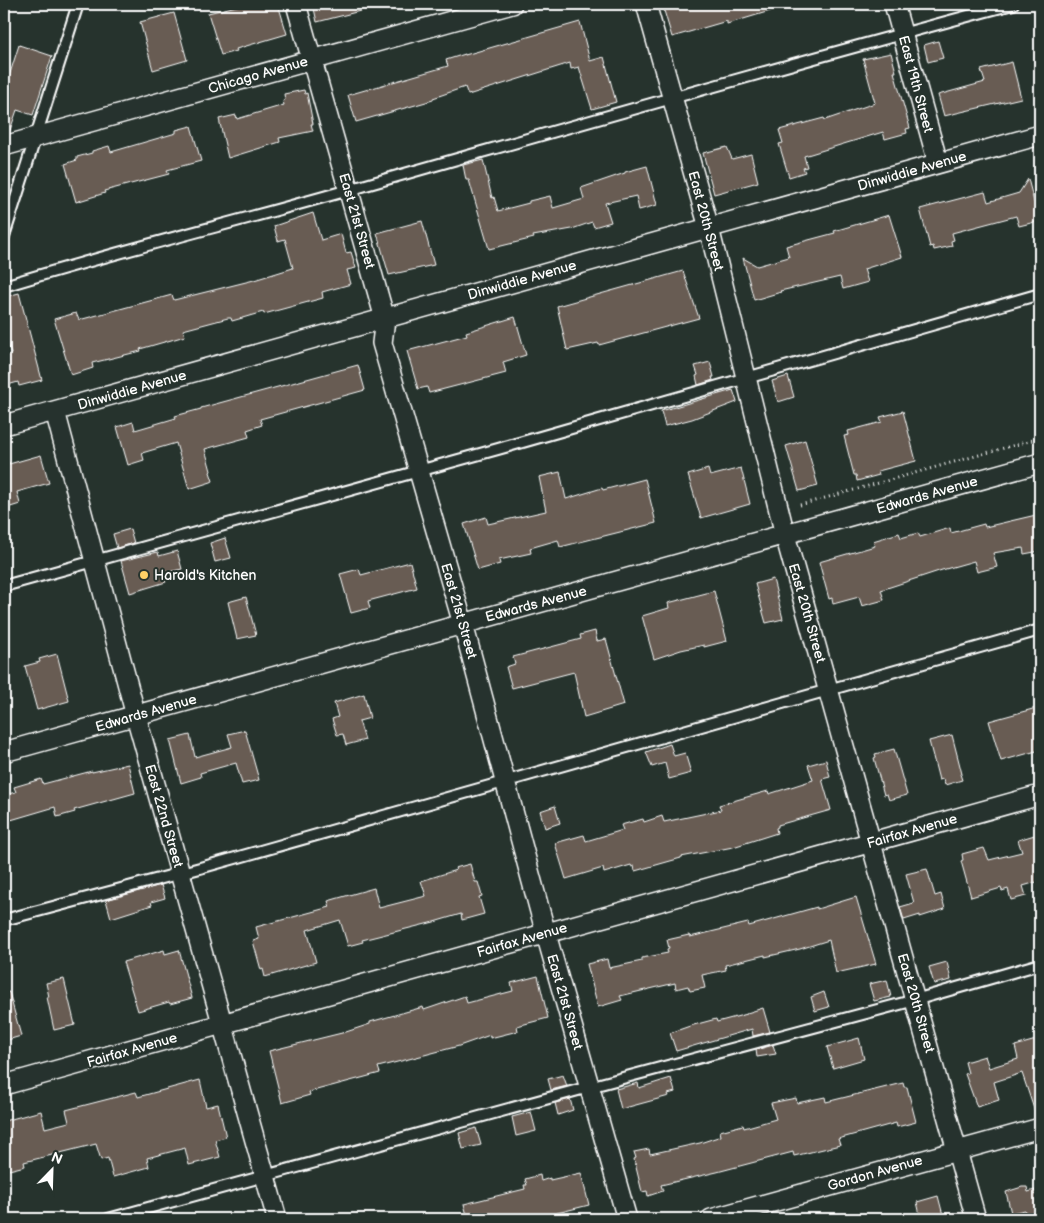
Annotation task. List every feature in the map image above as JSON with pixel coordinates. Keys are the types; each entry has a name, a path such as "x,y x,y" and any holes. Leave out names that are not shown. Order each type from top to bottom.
{"street":[{"name":"East 21st Street","path":"296,4 384,319 382,343 463,624 546,934 627,1219"},
{"name":"Chicago Avenue","path":"4,146 512,4"},
{"name":"East 20th Street","path":"646,4 709,228 785,535 976,1219"},
{"name":"East 19th Street","path":"894,4 938,163"},
{"name":"Dinwiddie Avenue","path":"4,425 1040,135"},
{"name":"East 22nd Street","path":"55,411 136,716 277,1219"},
{"name":"Edwards Avenue","path":"4,752 1040,463"},
{"name":"Fairfax Avenue","path":"4,1085 1040,795"},
{"name":"Gordon Avenue","path":"710,1219 1040,1128"}],"lane":[{"path":"4,236 78,4"},
{"path":"4,286 672,97 1013,4"},
{"path":"4,586 419,472 1040,294"},
{"path":"4,920 180,873 1040,630"},
{"path":"108,1219 915,1000 1040,964"}],"path":[{"path":"800,505 1040,438"}],"building":[{"path":"245,4 278,4 287,34 221,55 208,13"},
{"path":"313,4 367,4 368,9 317,22"},
{"path":"662,4 780,4 780,8 727,24 727,21 672,37"},
{"path":"174,13 187,60 153,70 140,22"},
{"path":"580,22 590,61 604,57 616,102 592,109 579,67 571,69 570,63 468,95 465,87 433,98 433,100 356,122 348,95 448,66 446,60 465,54"},
{"path":"938,41 943,58 928,62 924,45"},
{"path":"19,45 52,56 33,115 17,110 9,133 4,134 4,92"},
{"path":"891,53 896,72 894,72 910,128 906,129 907,133 885,139 883,132 804,156 807,167 803,168 805,172 789,177 779,144 783,143 779,130 824,118 825,120 875,103 863,59"},
{"path":"1012,62 1021,98 944,116 938,95 985,82 981,70"},
{"path":"304,90 305,94 307,93 313,131 279,138 280,142 228,158 219,119 236,115 237,119 284,105 284,94"},
{"path":"191,126 201,161 167,170 169,174 104,191 105,193 76,202 65,164 77,160 77,157 92,153 92,151 109,146 111,152 176,133 176,130"},
{"path":"727,147 732,159 751,154 758,182 714,194 703,153"},
{"path":"483,160 492,198 494,197 498,211 550,196 553,208 584,199 581,188 647,166 657,205 639,210 636,196 605,203 611,222 594,227 592,222 572,229 533,236 534,238 489,249 469,180 466,180 463,165"},
{"path":"1028,179 1039,221 1019,226 1016,216 952,233 954,240 951,241 952,246 934,250 933,246 930,247 920,209 985,192 988,202 1019,193"},
{"path":"313,213 321,240 341,234 346,253 351,252 356,268 347,270 351,284 322,292 323,298 264,314 263,312 232,321 231,318 228,318 183,330 185,336 140,349 141,351 92,363 93,368 71,375 54,319 76,313 79,320 172,295 174,300 293,268 285,239 278,241 274,226"},
{"path":"889,215 902,257 864,269 868,282 843,289 840,277 780,291 754,300 743,258 757,266 789,257 786,246 835,233 834,231"},
{"path":"422,221 434,265 389,275 377,233"},
{"path":"683,271 699,318 599,345 598,343 567,350 557,306"},
{"path":"19,293 42,380 19,386 18,382 4,386 4,363 8,362 7,355 11,354 4,327 4,297"},
{"path":"515,317 526,355 503,362 506,373 429,393 427,387 418,389 407,351 467,335 466,332"},
{"path":"710,362 713,380 698,385 696,376 698,375 695,366"},
{"path":"358,365 365,390 260,419 262,425 247,430 249,437 205,449 213,481 211,482 189,489 176,443 142,453 144,460 128,465 117,427 133,422 135,430 176,418 175,416 201,408"},
{"path":"788,376 794,397 778,402 772,381"},
{"path":"733,390 737,402 692,419 665,426 661,411"},
{"path":"903,411 916,461 878,471 879,475 857,481 844,436 849,435 848,431 882,422 880,417"},
{"path":"805,440 818,486 799,491 786,446"},
{"path":"41,455 49,483 17,492 20,504 4,509 4,463 9,462 9,464"},
{"path":"741,468 750,504 701,518 688,475 708,469 710,476"},
{"path":"560,472 566,499 602,488 603,490 645,479 656,523 560,547 558,540 530,548 531,553 499,560 500,564 478,570 464,524 486,517 488,524 546,511 539,477"},
{"path":"1036,515 1040,534 1040,551 1024,554 1023,548 993,553 997,567 977,572 974,561 942,570 881,590 884,600 862,606 859,597 833,604 832,598 829,599 819,562 875,546 873,541 899,533 901,538 918,533 920,537 950,528 951,533 984,524 985,527"},
{"path":"130,529 134,543 117,548 113,534"},
{"path":"225,538 231,558 215,562 210,543"},
{"path":"177,551 182,569 164,573 166,582 130,593 121,561 158,552 159,556"},
{"path":"410,562 417,588 368,601 370,608 351,613 340,574 359,569 361,575"},
{"path":"773,579 783,619 766,623 755,584"},
{"path":"714,591 727,641 681,650 654,659 642,616 669,608 668,603"},
{"path":"246,597 256,635 237,639 228,602"},
{"path":"595,631 597,641 606,639 624,705 584,717 574,672 512,688 506,667 515,664 513,657 581,639 580,635"},
{"path":"57,654 69,701 37,710 25,666 40,662 39,659"},
{"path":"364,694 370,718 359,721 365,740 346,745 343,734 337,735 332,719 338,717 334,703"},
{"path":"1040,707 1040,750 1001,761 989,721"},
{"path":"245,730 259,780 242,784 236,763 200,773 201,777 181,783 170,740 190,735 195,757 232,747 228,734"},
{"path":"952,735 962,780 945,785 943,779 939,780 929,741"},
{"path":"670,744 674,756 685,753 691,773 669,779 665,763 652,767 646,752"},
{"path":"894,749 907,795 889,800 887,794 884,795 874,758 876,757 875,754"},
{"path":"826,760 830,777 822,779 831,810 778,825 776,828 777,833 733,847 681,857 635,871 634,866 632,867 631,865 604,873 603,868 566,879 555,843 584,835 586,841 623,830 621,825 643,819 644,822 662,816 664,822 721,810 719,805 768,791 769,794 813,780 808,765"},
{"path":"128,764 135,793 74,810 75,812 57,817 55,807 4,822 4,795 16,792 14,787 41,779 43,784"},
{"path":"555,806 560,823 545,828 540,811"},
{"path":"1038,834 1040,843 1040,881 1023,886 1026,896 1011,900 1008,889 1002,891 1001,888 971,897 961,861 963,860 962,854 984,848 989,860 1022,852 1018,840"},
{"path":"470,864 475,882 478,882 482,896 479,897 484,914 462,920 461,914 362,940 363,942 348,946 340,920 307,930 316,962 265,977 263,969 261,970 253,941 259,939 256,927 330,907 328,901 374,888 379,908 426,896 421,881"},
{"path":"927,869 935,896 941,894 945,909 904,920 900,907 914,903 906,874"},
{"path":"161,885 165,898 151,902 152,905 111,918 106,900"},
{"path":"856,897 876,964 836,973 829,940 800,949 725,965 726,970 702,975 705,988 690,991 688,986 676,989 675,983 620,996 622,1000 598,1007 587,964 607,959 609,968 642,961 642,958 668,953 667,940 689,935 690,937 748,923 749,926"},
{"path":"164,950 165,954 179,950 192,998 138,1011 123,962"},
{"path":"947,962 951,980 934,984 929,967"},
{"path":"538,976 548,1018 517,1026 518,1031 490,1038 490,1035 459,1046 378,1067 380,1073 309,1092 310,1095 282,1103 269,1051 346,1032 370,1024 370,1022 423,1007 424,1010 465,996 467,1003 513,991 511,983"},
{"path":"64,979 75,1025 54,1030 46,983"},
{"path":"887,980 891,997 874,1001 869,984"},
{"path":"9,992 21,1036 4,1041 4,993"},
{"path":"824,992 829,1007 815,1011 811,997"},
{"path":"763,1008 770,1032 753,1036 752,1029 676,1051 670,1033 716,1019 717,1022 747,1014"},
{"path":"859,1038 864,1059 833,1068 827,1047"},
{"path":"1036,1040 1040,1051 1040,1114 1036,1115 1022,1073 994,1082 999,1100 977,1107 965,1074 968,1073 965,1062 985,1056 989,1068 1018,1059 1015,1046"},
{"path":"773,1045 776,1054 757,1057 756,1050"},
{"path":"563,1075 567,1086 551,1090 548,1079"},
{"path":"671,1078 675,1092 668,1094 669,1096 621,1109 616,1089 638,1083 639,1088"},
{"path":"200,1080 206,1107 218,1104 226,1137 215,1140 220,1157 189,1165 185,1148 147,1158 149,1167 113,1177 108,1158 101,1160 96,1144 24,1162 25,1166 9,1170 8,1168 4,1169 4,1121 41,1111 45,1128 69,1122 66,1110 136,1092 138,1097"},
{"path":"903,1083 904,1087 907,1087 916,1122 897,1127 896,1123 838,1139 840,1145 794,1156 793,1152 661,1185 663,1191 648,1196 647,1191 642,1192 634,1152 649,1149 650,1154 700,1143 721,1136 720,1131 743,1125 744,1128 776,1119 771,1103 796,1098 797,1103 825,1097 826,1102"},
{"path":"570,1099 573,1110 558,1115 555,1103"},
{"path":"531,1112 536,1131 516,1136 512,1117"},
{"path":"476,1128 481,1145 463,1149 459,1133"},
{"path":"581,1173 589,1205 557,1213 559,1219 468,1219 464,1204 525,1189 524,1185 527,1185 525,1179 540,1175 541,1181"},
{"path":"1027,1187 1028,1192 1035,1190 1040,1219 1028,1219 1025,1210 1011,1213 1006,1192"},
{"path":"938,1196 944,1219 921,1219 917,1202"}],"place":[{"name":"Harold's Kitchen","path":"144,575"}]}
